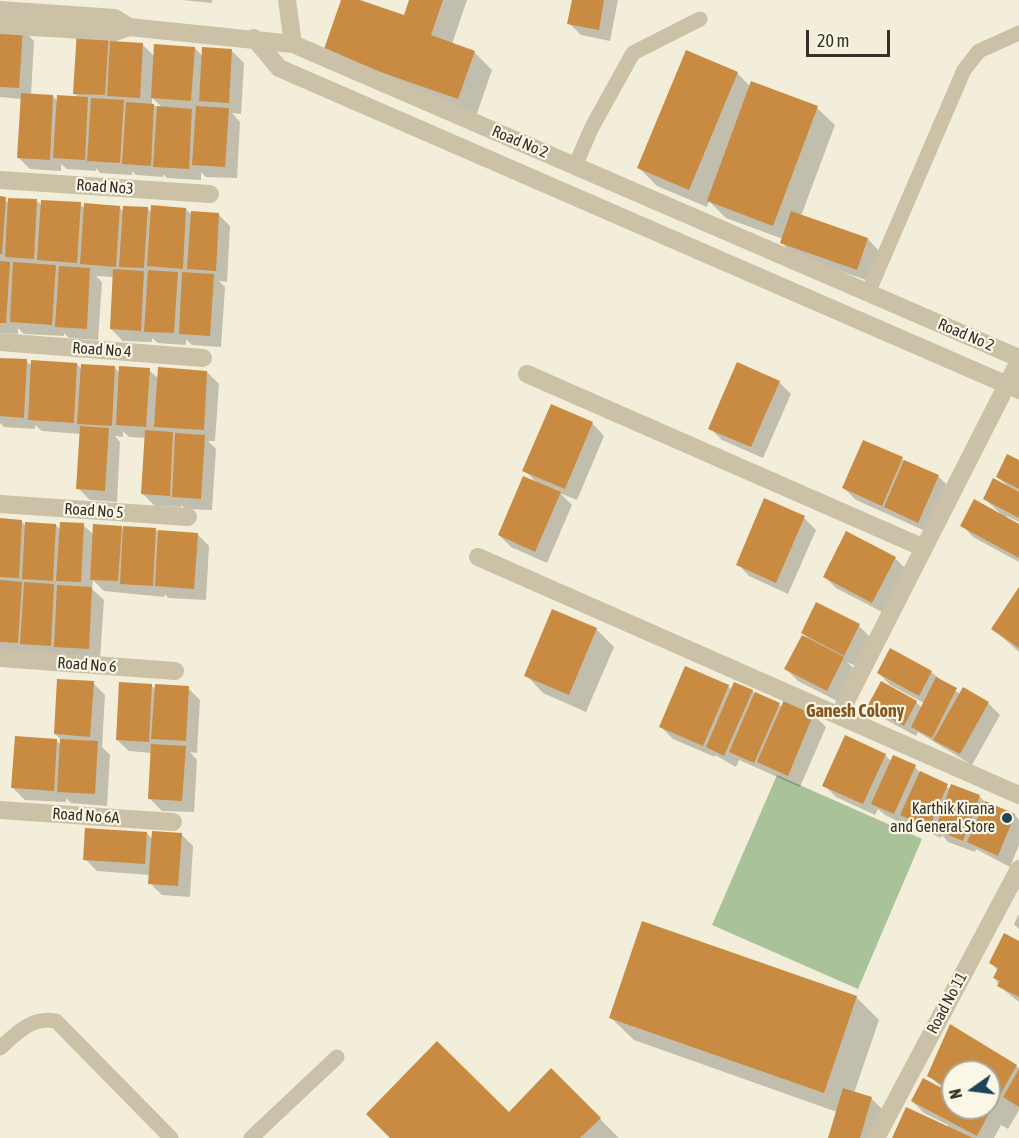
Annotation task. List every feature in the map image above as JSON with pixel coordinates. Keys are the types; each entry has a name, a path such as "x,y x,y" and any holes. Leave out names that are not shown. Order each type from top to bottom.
{"street":[{"path":"286,0 293,44"},
{"name":"Road No 2","path":"0,10 115,18 129,27 254,38 293,44 1019,360"},
{"path":"0,25 115,32 129,27"},
{"path":"254,38 279,68 1013,387"},
{"name":"Road No3","path":"0,180 210,194"},
{"name":"Road No 4","path":"0,342 203,358"},
{"path":"839,715 924,548 1013,387 1019,360"},
{"path":"527,374 924,548"},
{"name":"Road No 5","path":"0,504 188,518"},
{"path":"478,557 1019,795"},
{"name":"Road No 6","path":"0,658 175,671"},
{"name":"Road No 6A","path":"0,810 173,822"},
{"name":"Road No 11","path":"876,1138 1019,869"}],"lane":[{"path":"575,166 592,127 633,53 700,19"},
{"path":"868,293 964,70 979,51 1019,33"},
{"path":"0,1048 23,1027 42,1018 56,1021 171,1138"},
{"path":"251,1138 337,1057"}],"green space":[{"path":"777,775 922,839 858,989 712,925"}],"building":[{"path":"341,0 360,0 404,15 409,0 443,0 431,35 475,51 458,99 323,52"},
{"path":"572,0 604,0 599,30 567,24"},
{"path":"0,26 23,28 19,88 0,87"},
{"path":"77,30 109,32 105,95 73,94"},
{"path":"110,41 143,43 140,98 107,96"},
{"path":"154,44 195,47 191,101 151,98"},
{"path":"202,47 232,49 229,103 199,101"},
{"path":"686,50 738,72 689,190 637,168"},
{"path":"751,81 818,106 773,226 707,201"},
{"path":"21,93 53,95 50,160 17,158"},
{"path":"57,95 88,97 85,160 53,158"},
{"path":"91,98 124,100 120,163 87,161"},
{"path":"126,102 154,104 151,166 122,164"},
{"path":"157,106 192,109 189,169 153,167"},
{"path":"196,106 229,108 225,167 192,165"},
{"path":"0,196 6,197 2,254 0,254"},
{"path":"8,198 37,199 34,259 5,257"},
{"path":"41,200 81,202 77,263 37,260"},
{"path":"84,203 120,206 116,267 80,264"},
{"path":"151,205 186,208 183,269 147,266"},
{"path":"123,206 148,207 144,268 119,267"},
{"path":"191,211 219,213 216,271 187,269"},
{"path":"791,211 868,238 857,270 780,243"},
{"path":"0,261 10,262 6,323 0,323"},
{"path":"13,262 56,265 52,325 10,322"},
{"path":"59,266 90,268 87,329 55,327"},
{"path":"113,269 144,271 141,331 110,329"},
{"path":"148,270 178,272 174,333 144,332"},
{"path":"182,272 214,274 210,336 179,334"},
{"path":"0,358 27,359 24,418 0,416"},
{"path":"31,360 77,363 74,423 28,420"},
{"path":"737,362 780,381 751,447 708,429"},
{"path":"81,364 115,366 112,426 77,424"},
{"path":"119,366 150,368 146,427 116,425"},
{"path":"158,367 207,371 204,430 154,427"},
{"path":"551,404 593,422 565,489 522,471"},
{"path":"80,426 109,428 105,491 76,489"},
{"path":"145,430 173,432 170,496 141,494"},
{"path":"175,433 205,435 201,499 172,497"},
{"path":"863,440 903,457 882,506 842,488"},
{"path":"1007,454 1019,460 1019,489 996,477"},
{"path":"904,460 939,475 918,523 884,507"},
{"path":"523,476 561,492 535,552 498,535"},
{"path":"993,478 1019,492 1019,518 983,499"},
{"path":"764,498 805,516 776,583 736,565"},
{"path":"974,499 1019,524 1019,558 960,526"},
{"path":"0,518 22,520 19,578 0,577"},
{"path":"25,522 56,524 53,581 22,579"},
{"path":"60,522 84,523 81,582 56,581"},
{"path":"93,524 122,526 118,581 90,580"},
{"path":"123,526 156,528 153,586 120,584"},
{"path":"158,530 198,533 194,589 155,586"},
{"path":"846,531 896,557 872,603 823,577"},
{"path":"0,580 22,582 18,643 0,642"},
{"path":"24,582 54,584 51,646 20,644"},
{"path":"57,585 92,587 89,649 54,647"},
{"path":"1019,587 1019,648 991,629"},
{"path":"816,602 860,624 844,656 801,633"},
{"path":"552,609 597,628 569,695 524,676"},
{"path":"802,635 844,657 827,691 784,669"},
{"path":"890,648 932,671 919,696 877,673"},
{"path":"685,666 729,685 703,746 659,727"},
{"path":"936,677 957,688 932,738 911,727"},
{"path":"57,679 94,681 90,737 54,734"},
{"path":"881,681 917,701 904,726 868,705"},
{"path":"119,682 152,684 149,742 116,740"},
{"path":"734,682 753,690 724,756 706,747"},
{"path":"155,684 189,686 186,741 151,739"},
{"path":"963,687 989,702 960,754 933,740"},
{"path":"755,692 780,703 754,763 729,752"},
{"path":"784,700 814,713 788,776 757,762"},
{"path":"845,735 886,754 863,804 822,786"},
{"path":"15,736 57,739 54,791 11,788"},
{"path":"60,739 98,741 95,794 57,792"},
{"path":"151,744 186,746 182,801 148,799"},
{"path":"893,755 916,765 894,814 871,804"},
{"path":"920,771 948,784 929,828 900,815"},
{"path":"951,784 980,795 963,841 935,830"},
{"path":"985,801 1015,814 998,856 967,842"},
{"path":"85,828 147,832 145,864 83,860"},
{"path":"152,831 182,833 178,886 148,884"},
{"path":"642,921 857,996 824,1093 609,1018"},
{"path":"1004,933 1019,941 1019,997 997,986 1000,981 993,978 998,968 989,963"},
{"path":"950,1024 1017,1065 1001,1093 1001,1060 941,1060 941,1084 927,1076"},
{"path":"437,1041 509,1112 551,1068 601,1118 580,1138 390,1138 366,1114"},
{"path":"1019,1069 1019,1107 1003,1097"},
{"path":"923,1078 941,1088 941,1117 911,1101"},
{"path":"843,1088 872,1097 860,1138 828,1138"},
{"path":"906,1107 973,1138 892,1138"},
{"path":"947,1120 985,1120 977,1136"}],"place":[{"name":"Karthik Kirana and General Store","path":"1007,818"}],"district":[{"name":"Ganesh Colony","path":"855,711"}]}
